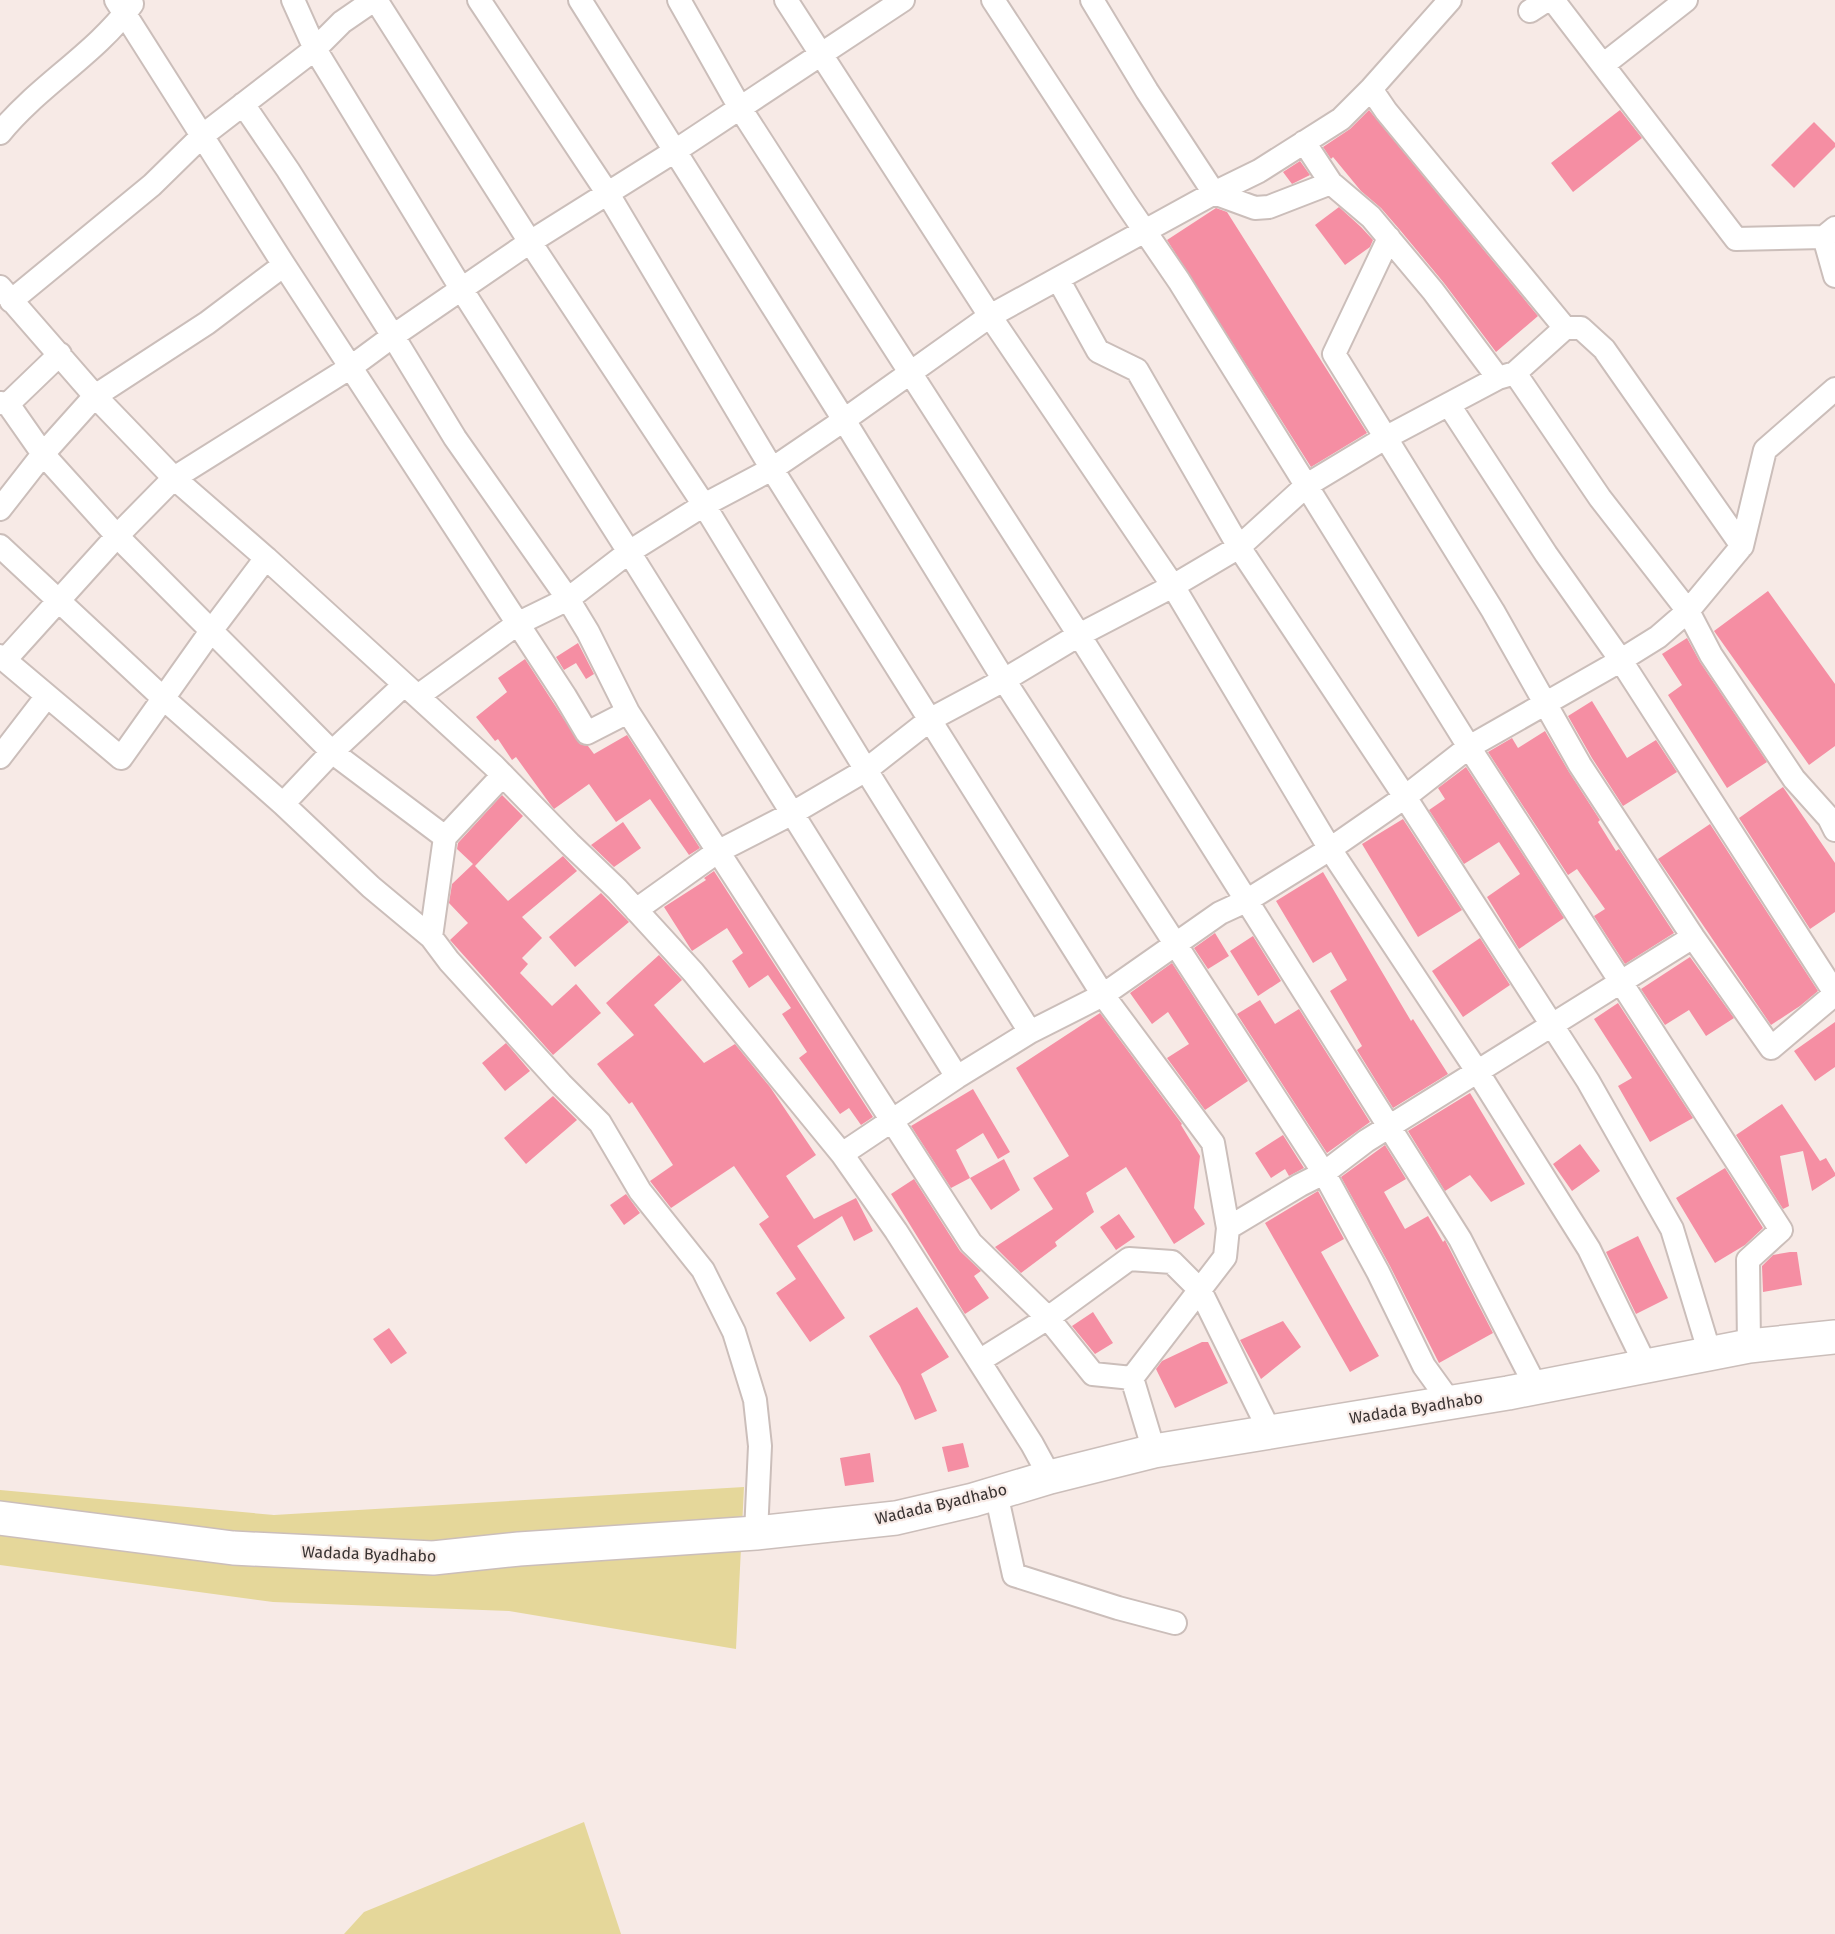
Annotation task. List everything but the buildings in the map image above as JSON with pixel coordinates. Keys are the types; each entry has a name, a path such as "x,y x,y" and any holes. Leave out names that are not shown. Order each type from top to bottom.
{"main road":[{"name":"Wadada Byadhabo","path":"0,1518 233,1548 433,1558 519,1549 756,1533 896,1518 1154,1451 1536,1387 1749,1346 1835,1337"}],"street":[{"path":"293,0 315,49 462,290 629,552 957,1077"},
{"path":"1030,1032 704,505 530,242 375,0 342,22 315,49 202,136 152,185 5,294 95,396 174,478 266,558 503,775 636,910 693,972 842,1154 896,1231 1032,1444 1050,1477"},
{"path":"479,0 608,194 772,469 1103,995 1213,1143 1228,1228 1225,1257 1132,1378"},
{"path":"580,0 1004,680 1324,1173 1378,1272 1424,1366 1450,1402"},
{"path":"679,0 740,108 1078,635 1460,1239 1536,1387"},
{"path":"786,0 990,316 1173,586 1330,849 1477,1071 1589,1249 1646,1366"},
{"path":"266,558 211,630 121,758 3,658 174,478 351,367 530,242 675,151 903,0"},
{"path":"993,0 1179,281 1469,747 1781,1230 1748,1260 1749,1346"},
{"path":"1092,0 1147,91 1214,193 1255,208 1269,207 1331,183"},
{"path":"283,804 332,752 411,690 517,624 568,599 629,552 704,505 772,469 990,316 1214,193 1259,171 1341,119 1371,89 1450,0"},
{"path":"1553,0 1736,239 1829,232 1835,276"},
{"path":"1603,65 1686,0"},
{"path":"0,133 19,110 93,46 125,5 202,136 587,733 628,712"},
{"path":"1371,89 1564,328"},
{"path":"243,104 288,170 455,438 568,599 588,632 628,712 971,1243 1048,1318 1094,1374 1132,1378"},
{"path":"1304,142 1331,183 1371,217 1432,291 1507,375 1688,610 1711,655 1788,770 1829,818 1835,830"},
{"path":"1389,238 1334,354 1493,611 1580,765 1693,937 1771,1048 1835,993 1620,660 1546,554 1449,405"},
{"path":"0,509 43,454 95,396 207,323 285,265"},
{"path":"1058,279 1098,351 1137,370 1239,547 1588,1081 1672,1229 1710,1354"},
{"path":"636,910 717,852 791,814 866,770 931,719 1004,680 1078,635 1173,586 1239,547 1307,485 1385,438 1507,375 1564,328 1581,328 1604,349 1742,546"},
{"path":"60,354 4,403 43,454 117,536 332,752 445,837"},
{"path":"842,1154 957,1077 1030,1032 1103,995 1220,913 1246,901 1330,849 1404,797 1469,747 1658,637 1688,610 1742,546 1765,450 1835,389"},
{"path":"0,546 371,887 431,937 457,970 561,1084 600,1123 640,1191 703,1270 734,1332 755,1400 760,1446 756,1533"},
{"path":"0,757 47,696"},
{"path":"431,937 445,837 503,775"},
{"path":"1228,1228 1324,1173 1366,1141 1693,937"},
{"path":"979,1361 1048,1318 1129,1259 1172,1262 1200,1290 1270,1432"},
{"path":"1132,1378 1154,1451"},
{"path":"996,1493 1014,1575 1118,1608 1175,1623"}],"shaded area":[{"path":"744,1487 736,1649 509,1611 273,1602 0,1565 0,1490 274,1515"},
{"path":"584,1822 621,1934 344,1934 364,1912"}]}
